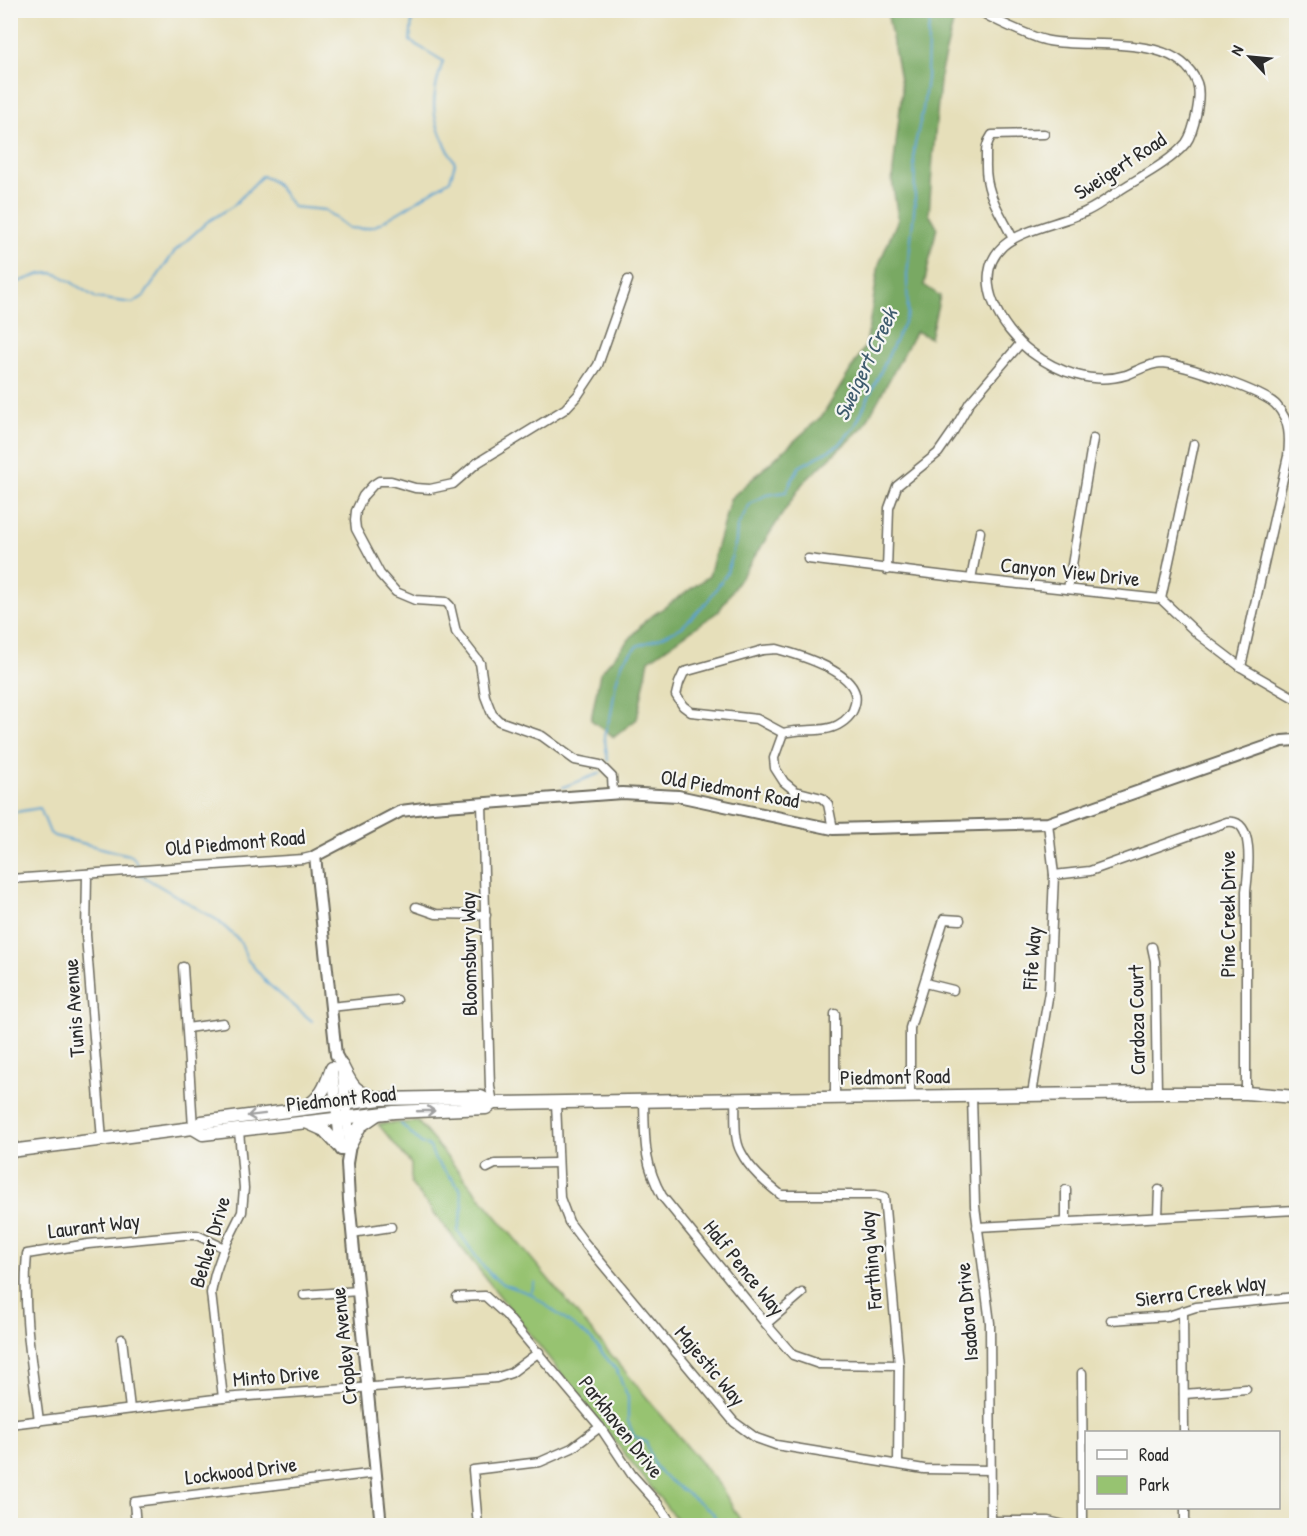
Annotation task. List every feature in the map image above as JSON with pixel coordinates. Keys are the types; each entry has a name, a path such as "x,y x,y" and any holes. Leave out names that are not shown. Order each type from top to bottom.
{"main road":[{"path":"336,1063 352,1086 362,1094 381,1099"},
{"path":"336,1063 324,1090 302,1116 345,1145 360,1126 380,1113"},
{"name":"Piedmont Road","path":"12,1151 193,1128 202,1122 302,1116 341,1111 381,1099 481,1097 493,1103 1157,1093 1246,1093 1296,1097"},
{"name":"Piedmont Road","path":"341,1111 380,1113 486,1108 493,1103"},
{"name":"Piedmont Road","path":"193,1128 203,1134 239,1131 302,1116"}],"street":[{"name":"Sweigert Road","path":"979,10 1046,41 1156,49 1174,57 1188,68 1198,85 1195,123 1187,142 1171,157 1087,211 1013,239 994,257 989,282 995,308 1003,323 1020,344 1062,370 1078,376 1109,378 1123,376 1159,363 1177,365 1253,390 1272,400 1280,409 1289,429 1288,456 1240,667"},
{"path":"1013,239 994,206 985,180 986,143 992,135 1044,134"},
{"path":"613,794 612,777 600,765 575,760 542,736 499,721 492,714 485,696 480,663 456,632 450,606 446,602 415,600 396,592 380,574 356,529 355,520 356,511 363,496 379,481 391,481 416,488 430,489 453,484 477,463 565,409 578,395 598,365 628,280"},
{"path":"887,570 889,508 897,486 938,453 970,402 1020,344"},
{"path":"1068,589 1093,439"},
{"path":"1161,599 1194,444"},
{"path":"971,579 980,532"},
{"name":"Canyon View Drive","path":"808,559 887,570 1161,599 1199,636 1240,667 1296,699"},
{"path":"777,649 811,659 848,680 854,689 856,700 848,719 836,727 796,729 783,733 757,719 691,712 683,706 676,695 684,672 763,650 777,649"},
{"path":"783,733 774,758 775,768 784,782 795,790 822,798 828,804 833,829"},
{"name":"Old Piedmont Road","path":"10,879 303,859 315,856 401,811 613,794 678,796 833,829 1048,824 1282,741 1296,741"},
{"name":"Bloomsbury Way","path":"483,804 490,1087 493,1103"},
{"name":"Pine Creek Drive","path":"1054,875 1090,871 1227,822 1241,824 1246,833 1249,861 1246,891 1246,1093"},
{"name":"Fife Way","path":"1032,1094 1048,992 1054,875 1048,824"},
{"name":"Cropley Avenue","path":"315,856 381,1526"},
{"name":"Tunis Avenue","path":"87,874 86,934 102,1140"},
{"path":"416,906 436,914 486,915"},
{"path":"910,1097 910,1028 944,919 960,920"},
{"name":"Cardoza Court","path":"1152,947 1155,961 1157,1093"},
{"path":"183,967 193,1128"},
{"path":"925,983 953,990"},
{"path":"330,1007 397,1000"},
{"path":"835,1014 835,1097"},
{"path":"187,1028 223,1023"},
{"name":"Isadora Drive","path":"972,1096 975,1206 990,1323 991,1523"},
{"name":"Farthing Way","path":"735,1100 736,1129 740,1151 759,1177 781,1195 876,1195 884,1197 899,1365 898,1464"},
{"name":"Half Pence Way","path":"644,1101 646,1156 652,1177 662,1196 793,1355 819,1364 899,1365"},
{"name":"Majestic Way","path":"556,1102 560,1198 569,1222 734,1422 756,1438 776,1445 924,1469 990,1470"},
{"path":"10,1112 12,1151"},
{"name":"Behler Drive","path":"224,1398 211,1293 224,1248 242,1212 244,1188 239,1131"},
{"path":"487,1168 495,1164 557,1163"},
{"path":"1066,1190 1066,1222"},
{"path":"1158,1216 1159,1190"},
{"path":"977,1227 1296,1210"},
{"path":"352,1233 391,1227"},
{"name":"Laurant Way","path":"39,1421 26,1316 27,1254 88,1244 184,1235 197,1236 224,1248"},
{"path":"304,1295 358,1291"},
{"path":"766,1324 802,1293"},
{"name":"Parkhaven Drive","path":"457,1297 485,1296 506,1315 600,1427 669,1524"},
{"name":"Sierra Creek Way","path":"1111,1320 1168,1316 1196,1307 1296,1297"},
{"path":"1183,1311 1184,1431"},
{"path":"122,1339 130,1409"},
{"name":"Minto Drive","path":"10,1424 224,1398 496,1378 511,1372 539,1352"},
{"path":"1082,1373 1083,1526"},
{"path":"1184,1394 1246,1389"},
{"path":"478,1526 473,1470 540,1462 572,1448 600,1427"},
{"name":"Lockwood Drive","path":"136,1526 134,1502 376,1473"},
{"path":"1185,1509 1185,1526"},
{"path":"991,1523 1048,1521 1068,1526"},
{"path":"10,1523 46,1522 47,1526"}],"green space":[{"path":"887,11 956,11 941,71 933,156 929,214 937,227 924,285 940,296 930,338 916,331 864,426 802,484 719,611 649,660 637,719 614,737 591,720 600,673 646,620 709,576 730,499 823,415 866,345 879,264 898,219 892,180 902,90"},
{"path":"418,1122 721,1487 743,1525 681,1525 411,1184 411,1164 378,1124"}],"waterway":[{"path":"10,285 41,274 51,273 60,275 96,298 133,303 144,296 175,251 207,222 233,206 262,176 276,184 293,207 325,210 349,228 362,229 375,226 450,180 455,163 441,136 434,103 443,61 410,41 413,10"},
{"name":"Sweigert Creek","path":"608,761 604,735 623,661 637,646 682,627 707,602 727,573 736,541 737,527 750,504 766,495 786,492 799,467 839,445 855,426 908,314 907,275 915,202 914,149 923,109 927,78 928,33 932,10"},
{"name":"Sweigert Creek","path":"563,787 601,773"},
{"path":"10,813 40,808 50,833 54,836 129,855 138,865"},
{"path":"139,874 217,920 240,941 247,959 268,984 312,1021"},
{"path":"401,1124 421,1143 430,1147 435,1160 460,1188 463,1206 458,1231 482,1265 503,1284 531,1294 591,1339 617,1371 628,1397 628,1421 634,1436 646,1442 654,1464 661,1474 713,1513 719,1526"},
{"name":"Sweigert Creek","path":"531,1293 535,1282"}]}
